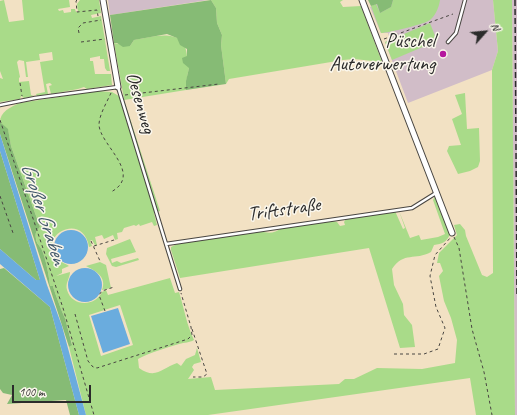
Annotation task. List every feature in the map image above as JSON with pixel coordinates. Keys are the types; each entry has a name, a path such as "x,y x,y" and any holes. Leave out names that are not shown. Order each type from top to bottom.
{"street":[{"name":"Oesenweg","path":"103,0 118,87"},
{"path":"362,0 452,233"}],"lane":[{"path":"448,42 456,33 465,0"},
{"path":"0,105 23,100 118,87"},
{"name":"Oesenweg","path":"118,87 166,244"},
{"name":"Triftstraße","path":"166,244 412,208 436,193"},
{"path":"166,244 180,289"}],"path":[{"path":"77,0 77,12 97,10 98,16"},
{"path":"378,41 453,14"},
{"path":"79,33 78,28 83,23 103,20 102,15"},
{"path":"81,42 106,39 105,34"},
{"path":"20,83 23,100"},
{"path":"120,96 219,84"},
{"path":"111,192 120,186 122,169 117,156 101,133 99,125 112,88"},
{"path":"0,120 63,308 94,415"},
{"path":"0,196 12,233"},
{"path":"394,354 424,354 438,350 445,328 436,307 430,276 434,255 450,240 452,233"},
{"path":"452,233 459,248 472,329 484,372 492,415"},
{"path":"94,246 114,240 116,242"},
{"path":"91,241 100,260"},
{"path":"105,311 99,295 102,291 114,287"},
{"path":"180,289 207,374 204,376 193,377"},
{"path":"75,314 90,364 97,368 183,341 192,335 191,327"}],"shaded area":[{"path":"108,0 208,0 110,15"},
{"name":"Püschel Autoverwertung","path":"383,0 493,0 498,51 492,70 408,103 385,42 390,39 388,33 381,33 370,7"},
{"path":"512,0 517,0 517,415 515,415"}],"green space":[{"path":"4,0 9,22 24,20 22,0 69,0 70,7 58,9 59,11 63,10 64,13 71,12 71,9 75,9 76,12 78,12 77,4 80,0 99,0 101,13 91,15 92,18 101,16 110,71 107,71 105,68 104,59 100,59 100,56 90,58 90,61 93,61 95,74 111,74 112,85 87,89 84,87 51,94 49,86 52,85 50,83 46,84 48,94 37,96 36,94 45,92 40,62 53,60 52,52 39,54 40,60 26,62 28,77 26,77 24,61 19,60 17,62 20,77 19,82 29,81 31,95 34,96 24,98 21,96 20,99 0,102 0,78 3,79 0,71 0,1"},
{"path":"211,0 343,0 340,2 343,7 361,6 382,62 354,59 343,60 229,79 226,84 221,45 222,35 217,23 216,8"},
{"path":"211,0 216,8 217,23 222,35 221,45 226,84 186,90 186,81 189,68 183,63 182,58 187,56 187,49 180,45 177,38 167,34 134,40 130,46 123,47 117,43 114,43 110,15"},
{"path":"368,0 393,0 391,7 380,13 377,4 371,6"},
{"path":"393,0 440,0 437,11 427,22 391,32 381,33 371,6 376,4 380,13 391,7"},
{"path":"493,0 512,0 515,415 476,415 470,378 208,415 86,415 69,347 72,344 65,318 53,286 50,286 45,258 36,240 36,232 40,227 11,146 8,130 0,122 0,118 6,110 20,103 97,91 112,92 124,99 114,43 130,46 134,40 159,36 174,37 181,40 185,47 189,66 186,90 124,100 160,211 154,213 157,225 154,226 152,222 140,226 139,224 124,228 122,232 117,233 118,239 115,240 113,235 104,239 102,235 95,237 97,245 95,245 92,240 90,241 92,246 89,247 85,236 79,230 64,230 57,235 53,241 52,249 57,259 69,266 62,269 62,273 56,276 70,272 67,290 74,300 84,303 94,300 106,290 108,295 170,278 175,293 179,292 187,323 194,340 158,350 138,359 139,368 150,373 159,372 177,363 181,366 186,359 195,355 197,348 201,362 194,364 192,367 194,370 188,379 211,377 215,390 339,384 345,379 354,379 377,368 422,369 455,363 457,340 451,318 444,301 439,276 443,271 440,263 437,263 439,253 457,235 454,225 460,224 465,230 482,275 487,277 493,273 492,70 498,51","holes":["120,305 133,345 101,356 89,315"]},
{"path":"430,23 437,41 392,60 385,42"},
{"path":"465,93 467,129 479,128 480,161 478,167 458,174 447,151 449,146 461,145 452,119 462,114 455,95"},
{"path":"0,122 8,129 11,146 40,227 36,232 36,240 45,258 50,286 53,286 65,318 72,345 69,347 0,134"},
{"path":"0,151 40,280 36,280 0,249"},
{"path":"435,196 450,234 449,237 444,242 434,245 431,252 425,255 405,258 396,263 392,269 394,285 403,304 404,315 412,325 415,347 400,348 369,248 180,278 171,250 171,247 177,244 261,231 272,232 281,228 332,221 337,222 340,226 345,225 344,222 346,219 395,211 403,229 405,228 399,211 410,238 419,235 421,240 438,237 445,234 433,200"},
{"path":"130,239 136,252 111,259 112,263 117,261 121,263 138,258 139,260 116,267 112,266 106,254 107,248"},
{"path":"100,262 106,265 111,288 102,290 103,281 100,275 86,266"},
{"path":"4,268 50,307 79,415 70,415 66,400 7,404 12,395 3,393 0,389 0,269"}],"water":[{"path":"0,134 47,285 62,326 86,415 79,415 50,307 0,264 0,249 36,280 40,280 0,151"},
{"path":"68,230 74,230 83,235 87,241 87,253 83,259 74,264 68,264 59,259 54,250 54,244 59,235"},
{"path":"82,268 88,268 97,273 101,279 101,291 97,297 88,302 82,302 73,297 68,288 68,282 73,273"},
{"path":"118,308 130,344 103,353 91,316"}],"railway":[{"path":"515,0 517,297"}],"place":[{"name":"Püschel Autoverwertung","path":"443,54"}],"water label":[{"name":"Großer Graben","path":"43,214"}]}
